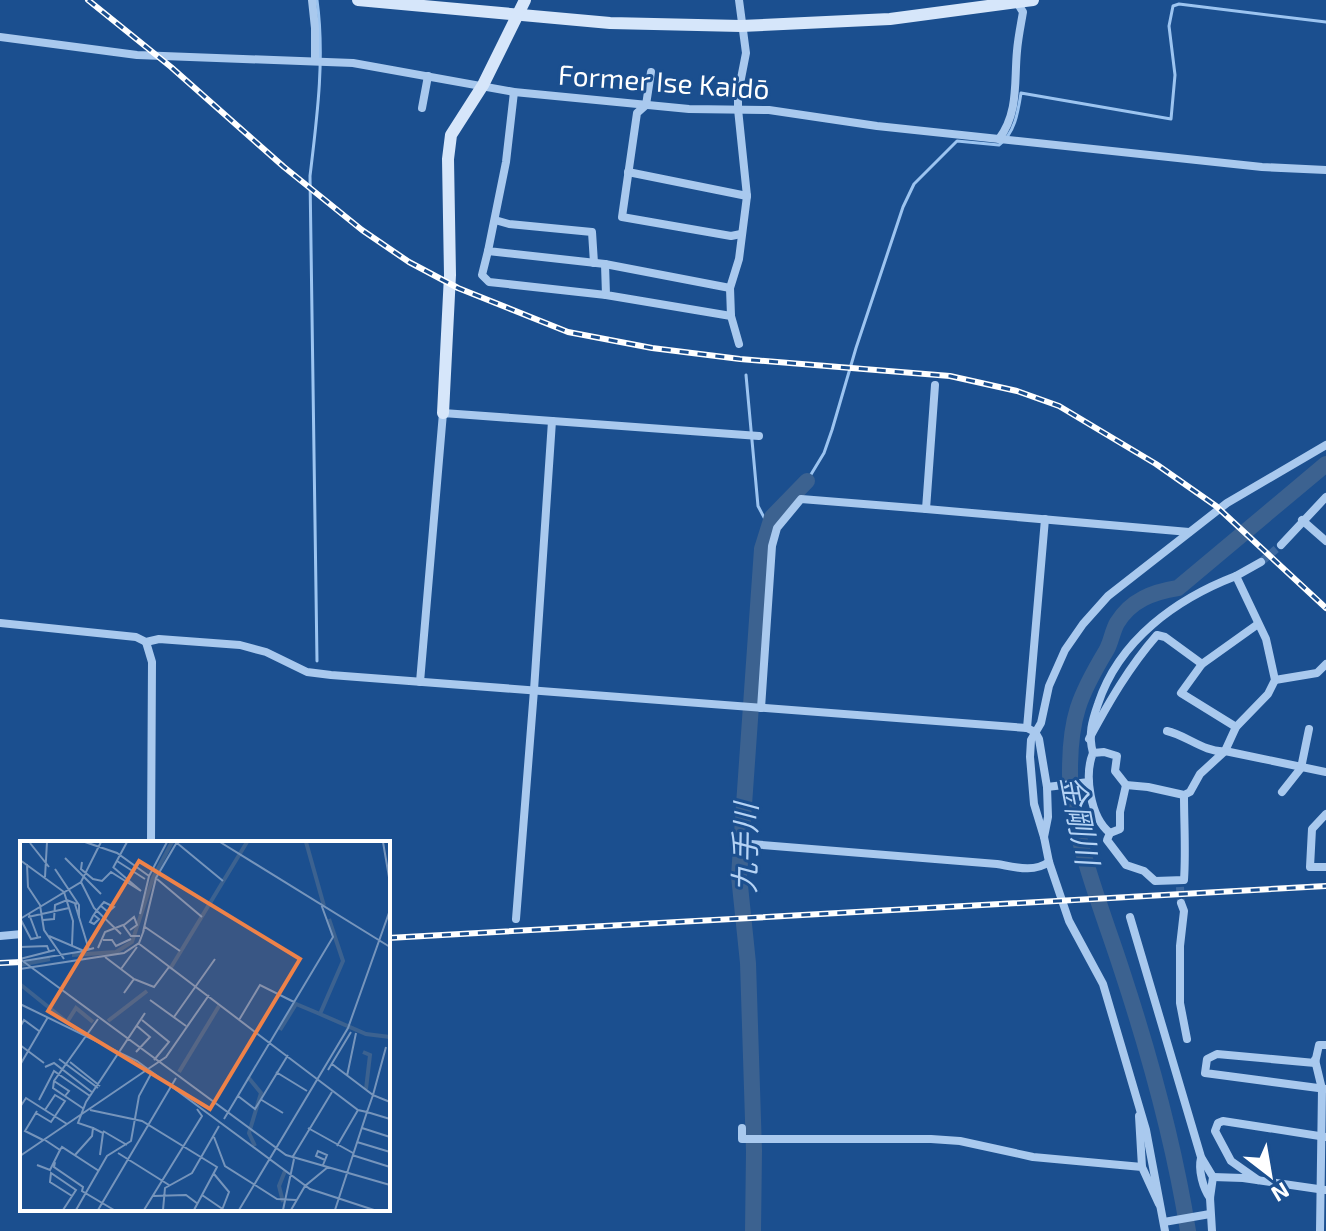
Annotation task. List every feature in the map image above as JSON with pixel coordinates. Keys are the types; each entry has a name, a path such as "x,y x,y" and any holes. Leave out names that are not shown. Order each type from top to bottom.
{"main road":[{"path":"358,0 484,7 610,23 741,26 890,19 1033,0"},
{"path":"443,413 450,275 451,135 483,85 525,0"}],"street":[{"path":"312,0 315,61"},
{"path":"739,0 746,53 738,109 747,196 739,259 730,288 731,316 739,344"},
{"path":"999,139 1013,113 1021,79 1017,50 1023,12 1016,1"},
{"name":"Former Ise Kaidō","path":"0,37 137,55 353,63 514,92 689,109 769,110 877,126 1262,167 1326,170"},
{"path":"651,72 646,105 637,113 622,217 731,236 741,234"},
{"path":"422,108 428,76"},
{"path":"514,92 506,162 482,275 489,282 606,295 731,316"},
{"path":"628,172 747,196"},
{"path":"495,220 592,232 594,263"},
{"path":"488,251 605,264 730,288"},
{"path":"605,264 606,295"},
{"path":"926,509 935,385"},
{"path":"420,682 443,413 759,436"},
{"path":"516,919 552,421"},
{"path":"0,623 136,637 146,642 159,639 240,645 266,652 307,672 923,718 1031,730 1041,723 1049,686 1065,650 1108,596 1227,503 1326,445"},
{"path":"1281,545 1326,497"},
{"path":"761,708 769,569 777,528 801,499 1190,532"},
{"path":"1045,519 1030,757 1034,804 1040,830 1069,921 1103,984 1140,1112 1164,1226 1210,1214"},
{"path":"1302,520 1326,541"},
{"path":"1110,833 1104,828 1094,804 1089,782 1089,764 1093,753 1089,739 1103,688 1115,666 1137,638 1169,611 1207,587 1261,562"},
{"path":"1093,753 1117,756 1115,771 1121,783 1184,795 1190,792 1200,774 1225,751 1236,727 1268,694 1275,680 1266,639 1236,576"},
{"path":"1236,727 1181,693 1202,664 1258,624"},
{"path":"1089,739 1136,660 1157,635 1165,637 1202,664"},
{"path":"146,642 152,662 151,841"},
{"path":"1275,680 1317,673 1326,664"},
{"path":"1282,792 1301,768 1309,729"},
{"path":"1031,730 1039,739 1050,787 1044,837"},
{"path":"1167,731 1178,733 1216,752 1225,751 1326,772"},
{"path":"1050,787 1089,782"},
{"path":"1126,785 1120,829 1110,833 1107,840 1126,865 1144,871 1155,881 1182,883 1187,842 1184,795"},
{"path":"1326,814 1312,829 1310,867 1326,867"},
{"path":"751,844 997,864 1024,869 1041,867 1049,862"},
{"path":"1181,903 1184,911 1180,946 1180,1003 1187,1039"},
{"path":"1130,917 1201,1157 1213,1177 1210,1198 1212,1231"},
{"path":"0,936 20,934"},
{"path":"1315,1043 1315,1063 1324,1089 1322,1230"},
{"path":"1315,1063 1319,1045 1326,1045"},
{"path":"1315,1063 1217,1054 1207,1059 1205,1073 1324,1089"},
{"path":"1140,1112 1142,1167 1160,1205"},
{"path":"1258,1180 1226,1154 1215,1131 1218,1123 1223,1121 1323,1137"},
{"path":"742,1128 742,1139 960,1141 1033,1157 1142,1167"},
{"path":"1201,1157 1205,1191 1210,1198"},
{"path":"1213,1177 1324,1189"}],"waterway":[{"path":"317,0 320,66 310,176 317,661"},
{"path":"807,481 824,453 903,207 914,184 957,141 999,145 1012,128 1021,93 1171,119 1175,75 1169,26 1173,6 1179,4 1326,22"},
{"path":"746,375 758,506 768,525"},
{"name":"金剛川","path":"1188,1231 1176,1165 1151,1067 1075,820 1070,771 1074,722 1115,626 1129,608 1151,595 1178,588 1326,464"},
{"name":"九手川","path":"753,1231 754,1151 748,963 739,876 762,549 772,517 807,481"}],"tunnel":[{"path":"1261,562 1281,545"},
{"path":"1180,887 1181,903"}],"railway":[{"path":"88,0 362,230 409,262 458,288 568,332 652,348 740,359 950,376 1017,391 1059,406 1156,464 1216,506 1326,608"},
{"path":"390,938 1326,886"},
{"path":"0,963 20,962"}]}
